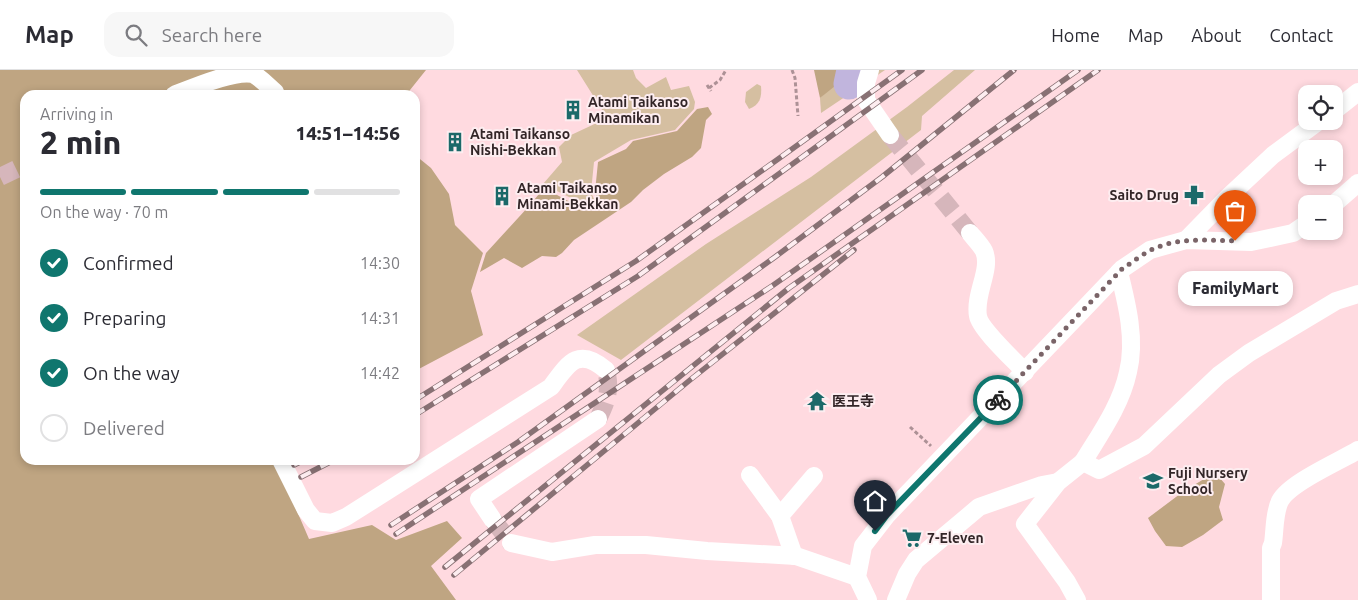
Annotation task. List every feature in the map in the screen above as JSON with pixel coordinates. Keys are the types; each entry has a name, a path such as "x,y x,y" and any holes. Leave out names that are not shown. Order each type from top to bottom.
{"street":[{"path":"186,90 228,72 243,70 254,74 273,90"},
{"path":"870,70 866,83 866,100 890,135"},
{"path":"1343,104 1358,92"},
{"path":"1186,240 1274,154 1307,130"},
{"path":"1343,196 1358,183"},
{"path":"868,600 857,577 863,546 887,515 1119,272 1150,250 1186,240 1251,242 1293,233 1298,230"},
{"path":"970,233 984,251 986,268 978,296 978,318 990,336 1025,372"},
{"path":"1078,600 1025,524 1058,482 1084,462 1112,415 1122,392 1129,371 1130,345 1128,309 1119,272"},
{"path":"1084,462 1099,470 1144,446 1219,375 1249,353 1336,301 1358,294"},
{"path":"284,465 306,510 315,521 332,523 346,517 551,387 568,364 577,359 596,361 606,370"},
{"path":"493,520 479,499 598,419"},
{"path":"1272,600 1271,548 1277,508 1281,498 1318,470 1358,450"},
{"path":"750,475 780,516 794,556"},
{"path":"780,516 814,476"},
{"path":"896,600 907,574 916,560 979,507 1042,485 1058,482"},
{"path":"515,544 552,552 595,545 646,545 706,551 794,556 857,577"}],"path":[{"path":"709,88 720,80 726,70"},
{"path":"792,70 795,78 798,116"},
{"path":"910,426 931,446"}],"shaded area":[{"path":"0,70 426,70 410,90 20,90 20,465 277,465 309,539 372,525 396,540 447,521 462,538 431,566 456,600 0,600"},
{"path":"577,70 633,70 636,78 646,88 666,77 671,90 689,86 695,102 694,109 675,130 631,140 594,162 591,192 596,204 587,206 543,184 562,162 559,147 571,135 601,121 604,113"},
{"path":"814,70 855,70 820,98"},
{"path":"848,70 885,70 821,113 820,98"},
{"path":"954,70 975,70 922,116 921,130 621,360 577,335 706,244 811,177"},
{"path":"757,84 761,86 761,97 756,105 749,109 745,102 746,92"},
{"path":"708,107 712,114 706,120 701,148 692,157 664,174 631,202 574,240 562,253 556,257 542,256 522,268 504,258 480,272 486,253 544,188 585,210 600,207 595,192 598,162 626,149 633,141 677,131 697,109"},
{"path":"420,159 431,168 449,194 455,225 483,253 471,291 483,335 420,368"},
{"path":"1209,476 1219,477 1225,484 1219,507 1223,520 1203,535 1182,547 1166,546 1148,518 1184,491"}],"waterway":[{"path":"849,84 852,70"}],"tunnel":[{"path":"890,135 970,233"},
{"path":"0,177 20,167"},
{"path":"598,419 607,395 606,370"},
{"path":"493,520 511,543"}],"railway":[{"path":"420,397 636,261 902,70"},
{"path":"420,412 638,276 922,70"},
{"path":"391,525 518,442 775,257 882,177 1014,70"},
{"path":"396,534 772,286 1078,70"},
{"path":"445,567 789,288 1098,70"},
{"path":"454,575 690,380 854,250"},
{"path":"301,477 324,465"}],"way so far":[{"path":"998,400 1122,269 1150,250 1186,240 1235,241"}],"place":[{"name":"Atami Taikanso Minamikan","path":"573,110"},
{"name":"Atami Taikanso Nishi-Bekkan","path":"455,142"},
{"name":"Saito Drug","path":"1194,195"},
{"name":"Atami Taikanso Minami-Bekkan","path":"502,196"},
{"name":"FamilyMart","path":"1235,241"},
{"name":"医王寺","path":"817,401"},
{"name":"Fuji Nursery School","path":"1153,481"},
{"name":"7-Eleven","path":"912,538"}],"route":[{"path":"875,531 887,515 998,400"}]}
